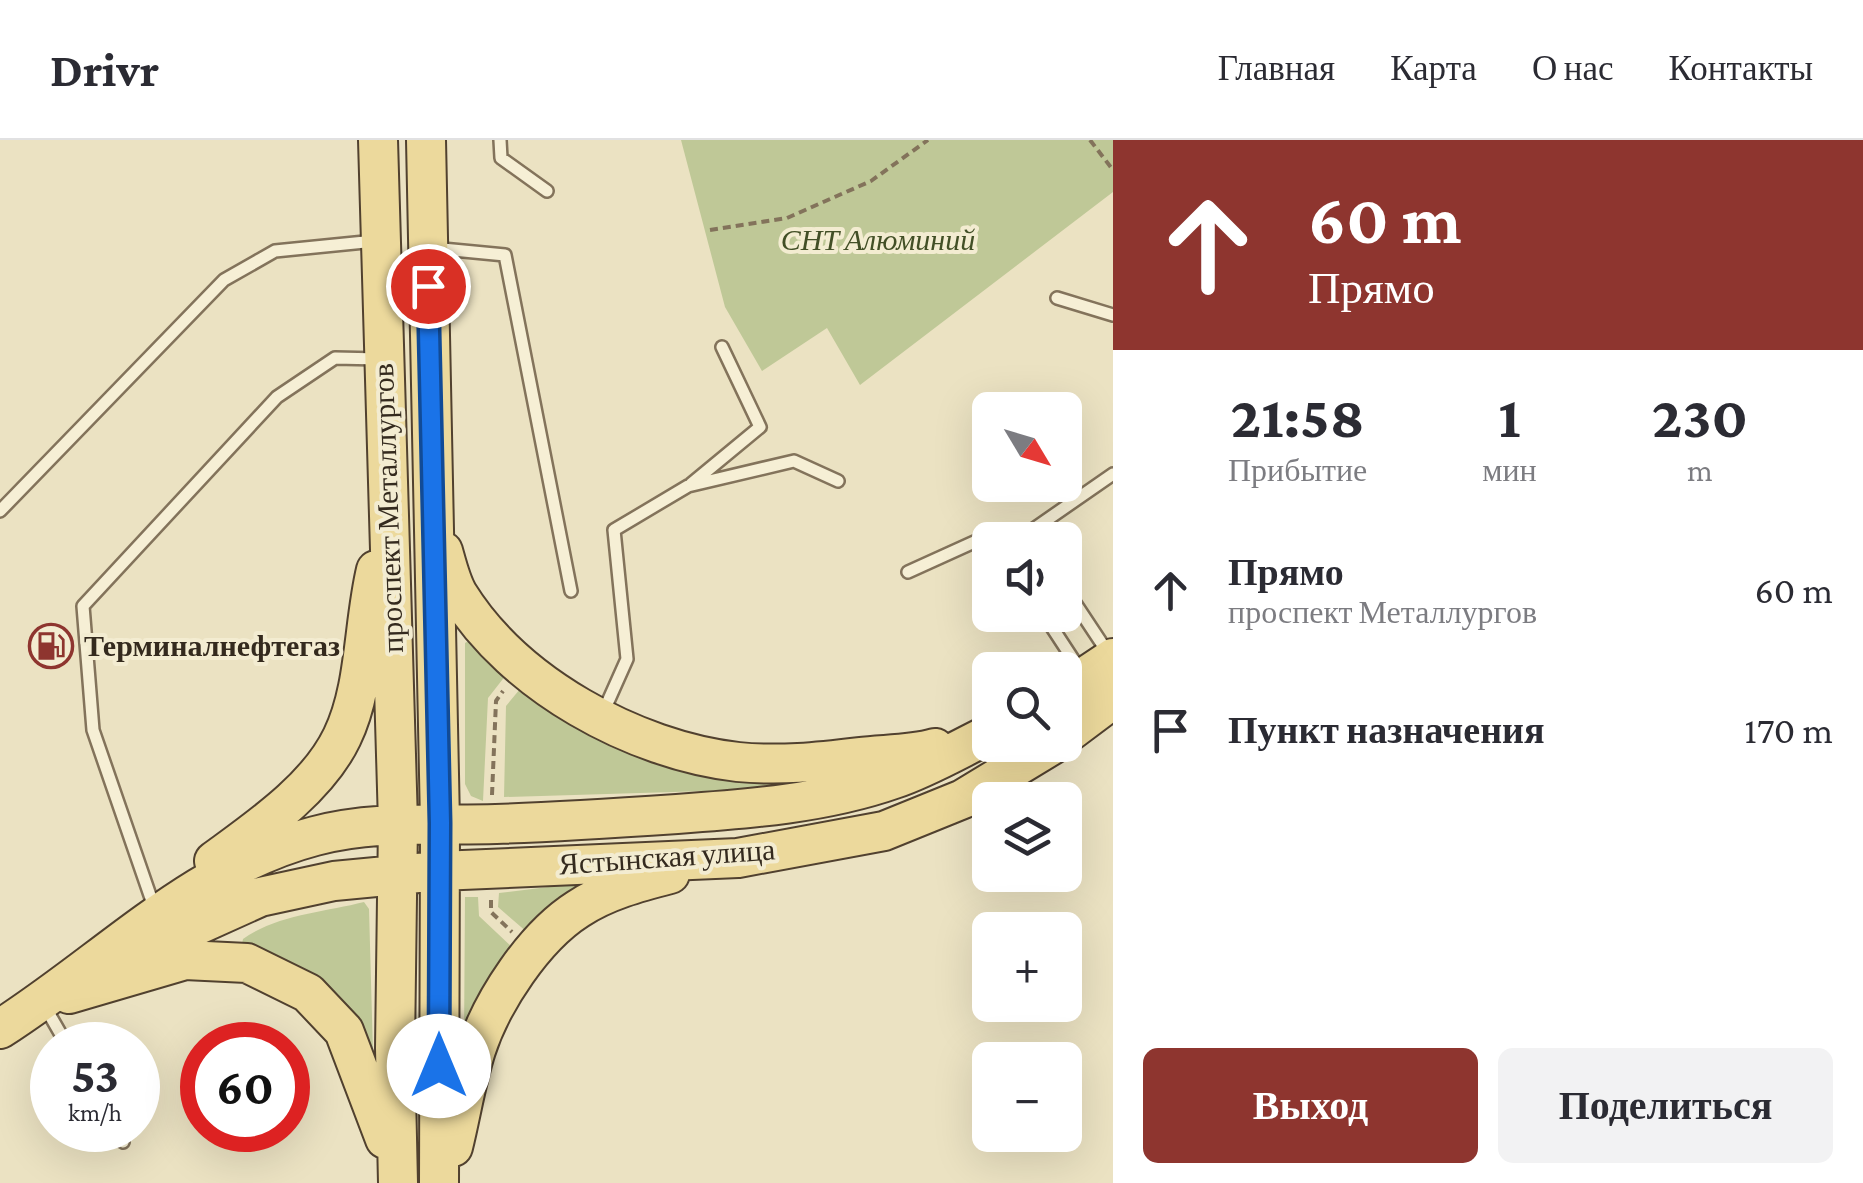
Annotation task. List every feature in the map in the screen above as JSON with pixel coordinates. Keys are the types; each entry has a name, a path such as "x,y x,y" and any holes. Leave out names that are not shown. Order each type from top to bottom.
{"main road":[{"name":"проспект Металлургов","path":"378,140 398,823 398,1180"},
{"name":"проспект Металлургов","path":"426,140 440,823 442,1183"},
{"path":"432,521 456,591 486,634 542,685 600,719 698,754 736,762 783,764 924,751 972,738"},
{"path":"0,1028 42,1002 153,904 287,803 322,768 342,736 356,686 367,608 388,523"},
{"path":"1082,705 1098,677"},
{"name":"Ястынская улица","path":"42,1002 160,913 234,866 316,836 398,823 623,818 808,800 894,779 972,742"},
{"name":"Ястынская улица","path":"42,1002 173,934 260,897 334,881 439,870 738,858 884,831 963,799 1024,762"},
{"path":"442,1183 476,1048 508,985 532,950 576,909 630,884 738,858"},
{"path":"42,1002 186,960 247,963 262,970 308,993 344,1032 368,1087 398,1180"}],"lane":[{"path":"500,140 501,158 547,191"},
{"path":"0,511 224,280 275,251 380,240"},
{"path":"428,247 505,255 571,590"},
{"path":"1057,298 1113,315"},
{"path":"600,719 627,659 614,530 688,486 760,426 722,347"},
{"path":"153,904 92,730 83,606 276,397 335,358 384,359"},
{"path":"688,486 794,461 838,481"},
{"path":"1044,522 1113,474"},
{"path":"908,572 972,543"},
{"path":"1059,632 1098,677"},
{"path":"1081,632 1098,677"},
{"path":"42,1002 54,1022"}],"path":[{"path":"710,230 787,218 872,181 928,140"},
{"path":"1090,140 1113,170"},
{"path":"492,802 496,701 509,684"},
{"path":"491,890 491,912 513,933"}],"green space":[{"name":"СНТ Алюминий","path":"681,140 1113,140 1113,192 860,385 827,328 762,371 725,307"},
{"path":"470,640 506,675 488,698 483,801 471,796 465,784 465,643"},
{"path":"520,689 563,718 744,780 785,783 773,789 504,797 506,706"},
{"path":"604,880 528,933 498,907 499,893"},
{"path":"465,897 478,897 479,916 514,949 464,1042"},
{"path":"364,902 369,909 373,1053 242,944 243,939 270,924"}],"place":[{"name":"Терминалнефтегаз","path":"51,646"}],"route":[{"path":"428,286 440,823 439,1066"}]}
